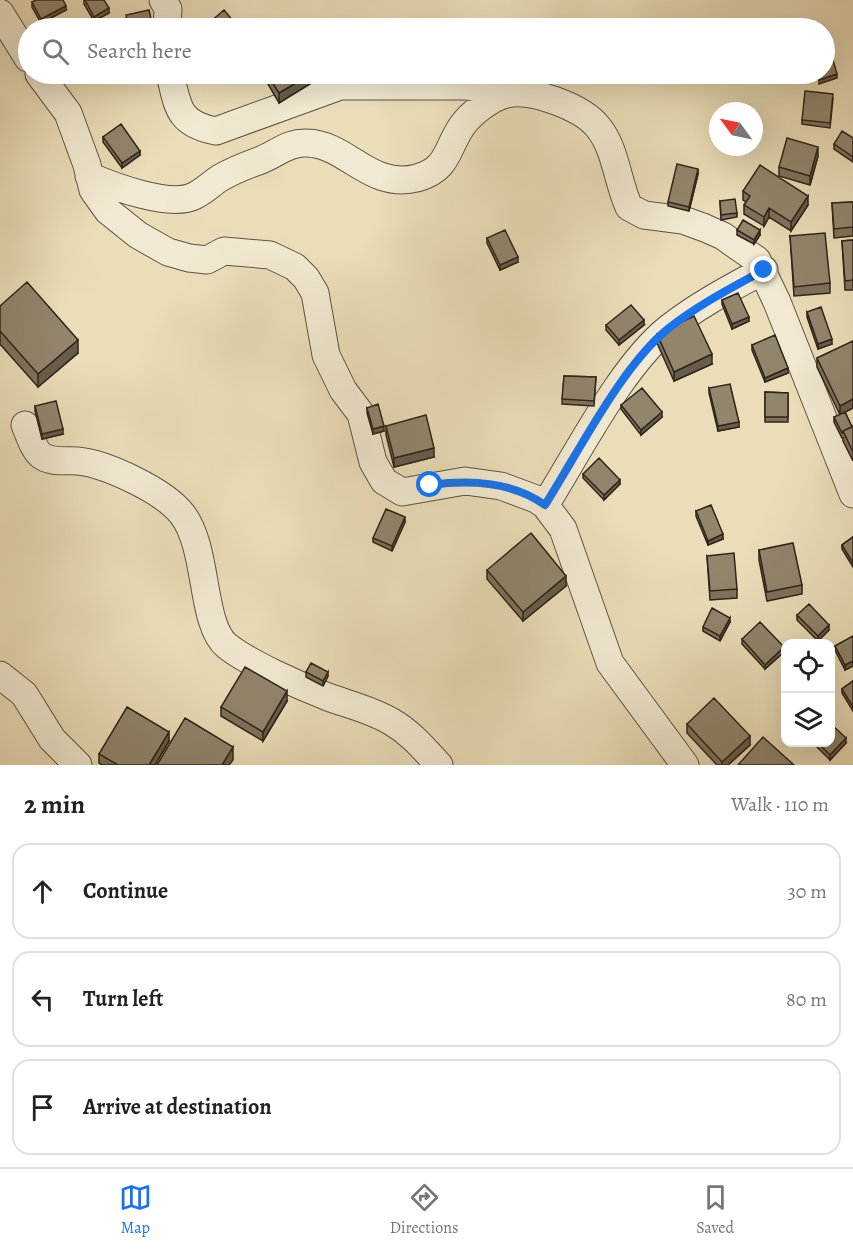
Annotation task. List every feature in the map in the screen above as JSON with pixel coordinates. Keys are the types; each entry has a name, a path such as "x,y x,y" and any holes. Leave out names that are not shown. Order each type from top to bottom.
{"street":[{"path":"163,0 168,9 168,18"},
{"path":"0,13 18,42"},
{"path":"46,84 68,113 87,165 93,190 108,211 138,235 168,252 207,260 224,251 258,252 282,260 306,278 315,293 326,354 343,390 361,414 373,462 384,482 402,492 465,481 501,486 536,499 545,505 563,529 610,663 685,765"},
{"path":"172,84 178,109 187,120 199,128 216,131 340,86 467,86 507,94 528,94 557,101 574,109 597,125 608,144 629,207 644,215 683,220 723,236 748,253 764,270 851,483"},
{"path":"89,176 132,192 170,200 192,198 244,165 263,159 290,145 309,143 328,149 377,176 395,180 415,178 435,171 446,160 463,124 494,99 507,94"},
{"path":"545,505 633,366 668,329 715,296 764,270"},
{"path":"25,425 40,455 49,460 78,461 119,471 180,511 190,526 198,545 216,630 228,646 246,658 329,697 391,721 409,734 439,765"},
{"path":"0,675 24,694 52,739 78,765"}],"building":[{"path":"63,0 66,6 40,18 32,2"},
{"path":"85,0 104,0 109,8 94,17"},
{"path":"149,10 151,18 126,18 126,15"},
{"path":"224,10 231,18 215,18"},
{"path":"273,84 294,84 279,93"},
{"path":"805,91 833,94 830,123 802,120"},
{"path":"121,124 140,151 122,163 103,137"},
{"path":"842,131 853,138 853,157 834,144"},
{"path":"787,138 818,147 810,176 779,167"},
{"path":"677,164 698,169 689,207 668,202"},
{"path":"760,165 808,196 791,222 769,208 764,217 744,205 750,196 743,191"},
{"path":"735,199 737,213 721,215 720,201"},
{"path":"853,202 853,227 834,229 832,203"},
{"path":"743,220 760,230 754,240 737,230"},
{"path":"505,230 518,257 500,265 487,238"},
{"path":"825,233 830,283 794,287 790,236"},
{"path":"853,240 853,280 845,281 842,241"},
{"path":"27,282 78,340 38,374 0,331 0,306"},
{"path":"738,293 749,317 732,324 722,300"},
{"path":"631,305 644,320 619,340 606,325"},
{"path":"821,307 832,339 818,344 807,312"},
{"path":"694,316 712,354 674,372 657,334"},
{"path":"775,335 788,368 765,378 752,345"},
{"path":"853,341 853,399 840,406 817,358"},
{"path":"564,376 596,377 594,401 562,399"},
{"path":"730,384 739,422 718,426 709,388"},
{"path":"642,388 662,412 641,430 621,405"},
{"path":"765,392 788,393 788,417 765,417"},
{"path":"56,401 63,429 42,434 35,406"},
{"path":"378,404 384,426 373,429 367,408"},
{"path":"845,412 852,427 842,433 834,417"},
{"path":"426,415 434,448 394,458 386,426"},
{"path":"853,426 853,452 843,431"},
{"path":"599,458 620,480 604,495 583,474"},
{"path":"711,505 723,534 708,541 696,511"},
{"path":"386,509 405,517 392,546 373,538"},
{"path":"531,533 566,576 523,612 487,570"},
{"path":"853,537 853,563 842,545"},
{"path":"793,543 802,585 767,592 759,550"},
{"path":"734,553 737,589 710,591 707,556"},
{"path":"809,604 829,625 818,636 797,615"},
{"path":"712,608 730,618 720,636 703,627"},
{"path":"760,622 781,644 781,650 765,665 742,639"},
{"path":"853,636 853,661 845,665 835,646"},
{"path":"311,663 328,672 323,681 306,672"},
{"path":"245,667 287,691 263,732 221,707"},
{"path":"853,681 853,707 842,689"},
{"path":"714,698 750,736 722,762 687,724"},
{"path":"127,707 169,732 149,765 118,765 99,754"},
{"path":"185,718 233,747 222,765 157,765"},
{"path":"835,728 846,738 830,755 822,747 835,747"},
{"path":"763,737 794,765 738,765"}],"route":[{"path":"430,485 465,481 501,486 536,499 545,505 633,366 668,329 715,296 764,270"}]}
